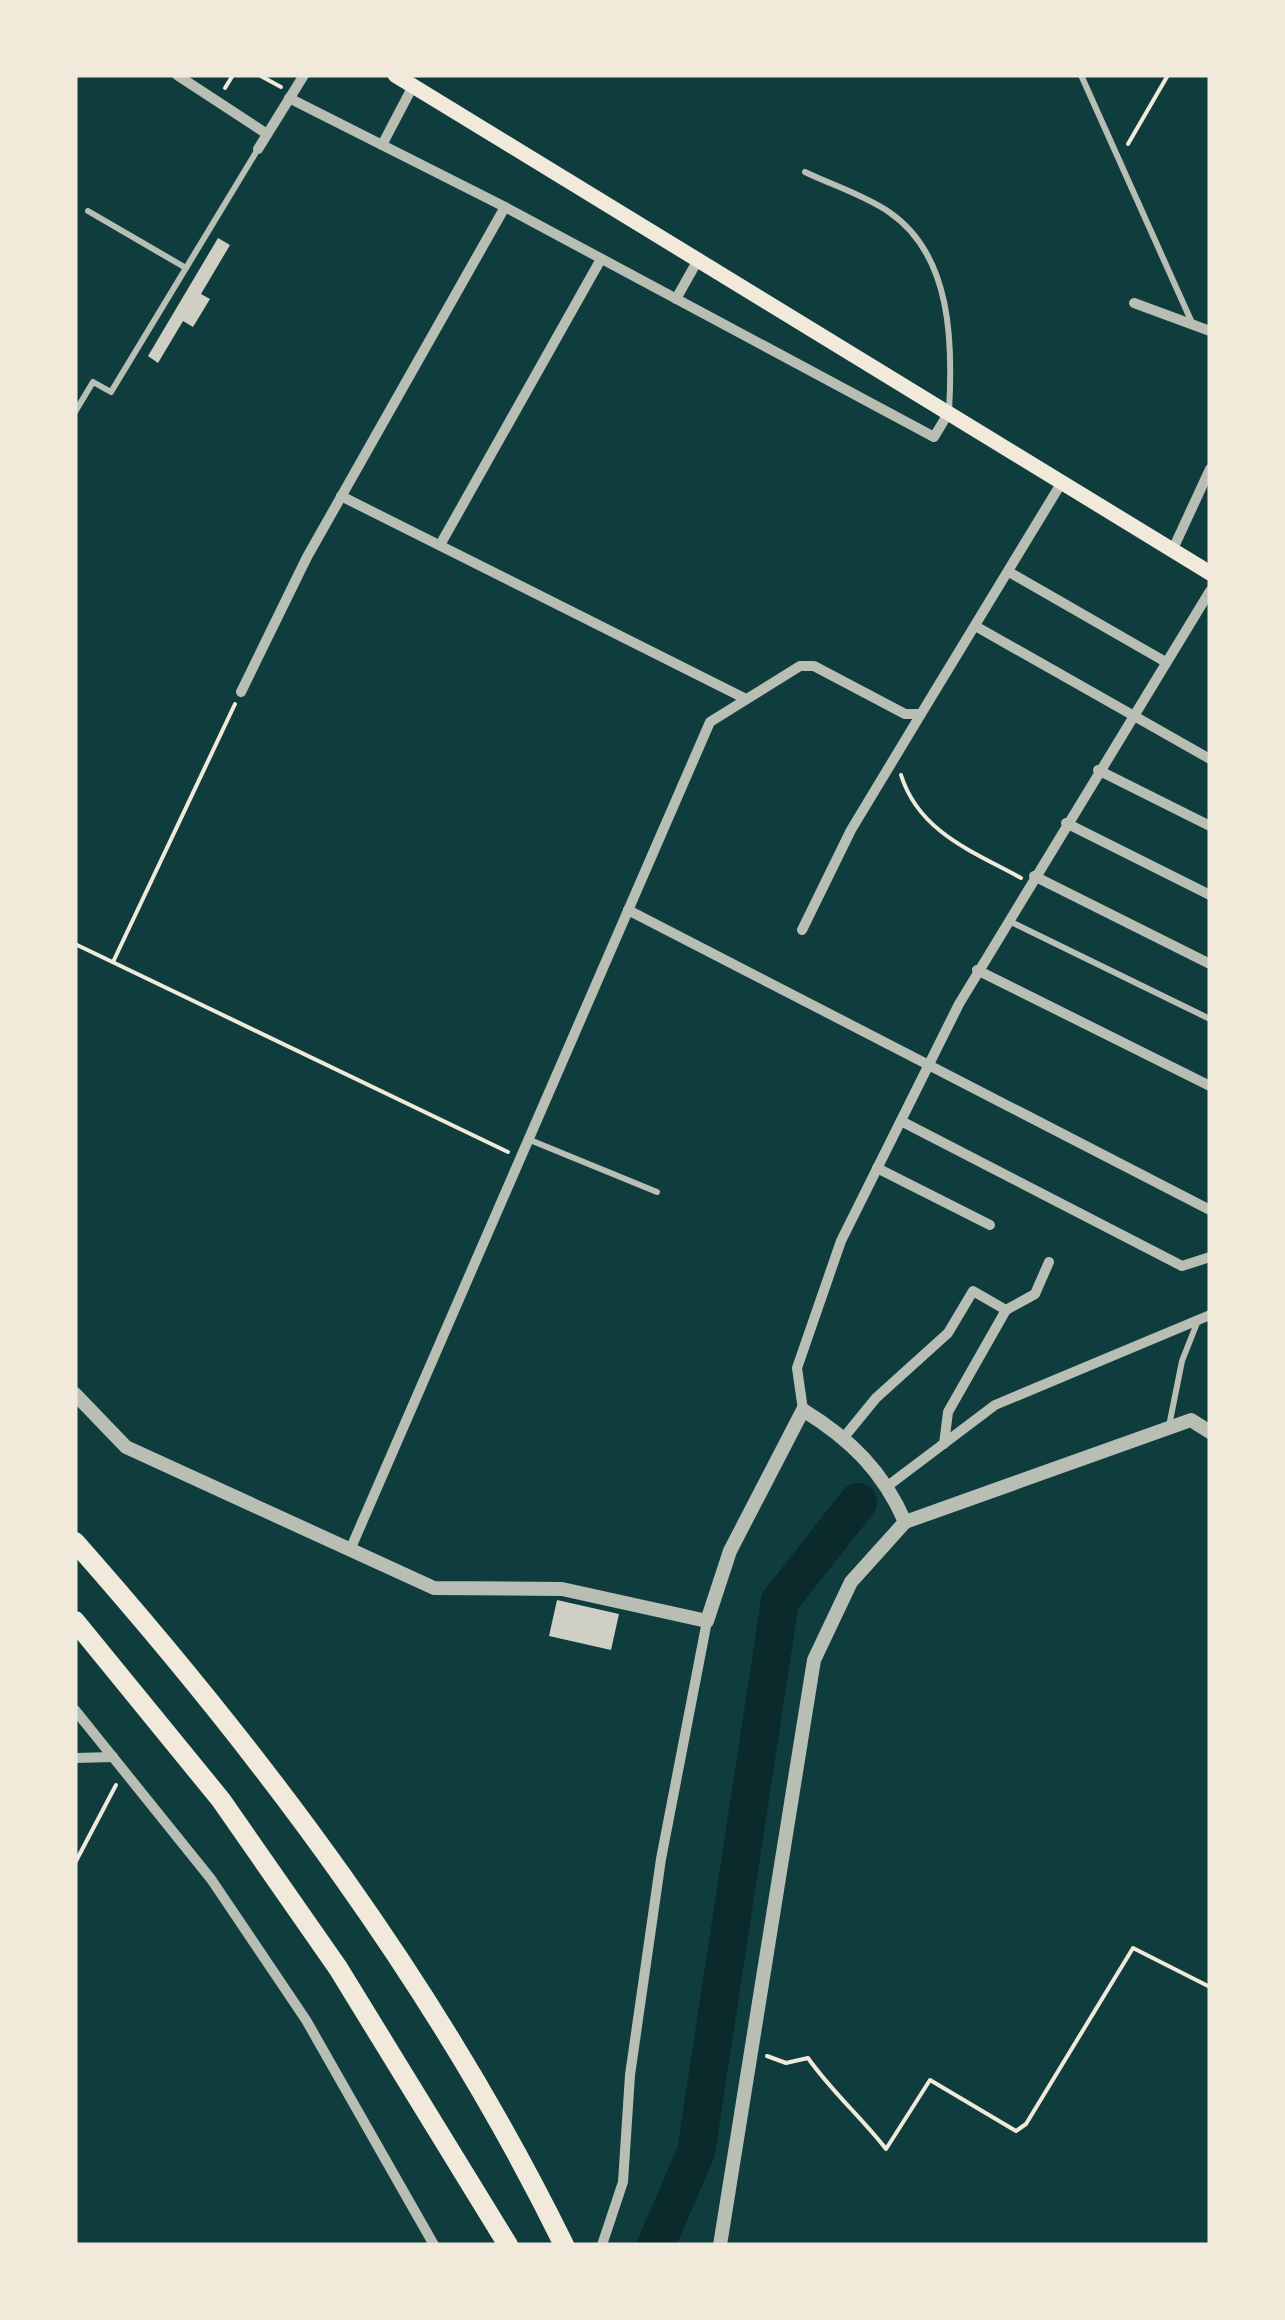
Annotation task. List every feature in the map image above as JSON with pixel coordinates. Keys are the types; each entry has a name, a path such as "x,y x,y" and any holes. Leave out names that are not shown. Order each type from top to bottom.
{"highway":[{"path":"75,1542 254,1753 353,1893 504,2132 559,2236"},
{"path":"75,1621 221,1800 338,1968 508,2245"}],"main road":[{"path":"394,75 416,81 1210,572"}],"street":[{"path":"177,75 267,134"},
{"path":"258,149 304,75"},
{"path":"382,145 416,81"},
{"path":"291,96 934,438 949,412"},
{"path":"241,692 341,496 505,207"},
{"path":"440,546 601,258"},
{"path":"676,299 698,258"},
{"path":"1134,302 1210,331"},
{"path":"1173,549 1210,469"},
{"path":"802,930 852,830 1062,482"},
{"path":"341,496 746,698"},
{"path":"1008,572 1164,660"},
{"path":"602,2245 623,2182 630,2075 661,1859 707,1620 730,1551 803,1410 796,1368 842,1240 977,970 1210,590"},
{"path":"977,627 1210,759"},
{"path":"350,1550 710,722 789,670 814,666 904,714 921,714"},
{"path":"1098,770 1210,826"},
{"path":"1066,823 1210,896"},
{"path":"1032,879 1210,964"},
{"path":"628,910 1210,1210"},
{"path":"977,970 1210,1086"},
{"path":"901,1121 1182,1266 1210,1257"},
{"path":"877,1168 990,1224"},
{"path":"944,1444 948,1412 1006,1310 1035,1294 1050,1262"},
{"path":"845,1436 876,1398 948,1334 972,1291 1006,1310"},
{"path":"889,1485 996,1405 1210,1315"},
{"path":"75,1394 126,1447 434,1588 562,1589 707,1620"},
{"path":"803,1410 845,1436 889,1485 905,1522"},
{"path":"720,2245 814,1660 851,1582 905,1522 1190,1420 1210,1432"},
{"path":"75,1710 212,1879 306,2020 434,2245"},
{"path":"75,1758 113,1757"}],"lane":[{"path":"1081,75 1193,325"},
{"path":"75,412 94,382 111,392 258,149"},
{"path":"804,172 889,212 916,237 934,266 946,311 952,368 949,412"},
{"path":"88,211 186,268"},
{"path":"1008,920 1210,1019"},
{"path":"530,1140 656,1192"},
{"path":"1170,1428 1170,1408 1182,1361 1198,1320"}],"path":[{"path":"259,75 291,96"},
{"path":"1118,161 1168,75"},
{"path":"113,962 241,692"},
{"path":"895,757 907,796 930,827 1032,879"},
{"path":"75,944 522,1159"},
{"path":"75,1863 108,1794 126,1774"},
{"path":"751,2050 786,2063 808,2058 836,2096 854,2109 886,2149 930,2080 1016,2132 1026,2124 1133,1948 1210,1988"}],"building":[{"path":"218,238 230,245 201,294 210,299 193,327 183,321 158,363 148,356"},
{"path":"557,1600 619,1614 611,1650 549,1636"}],"waterway":[{"path":"656,2245 696,2152 780,1601 858,1502"}]}
